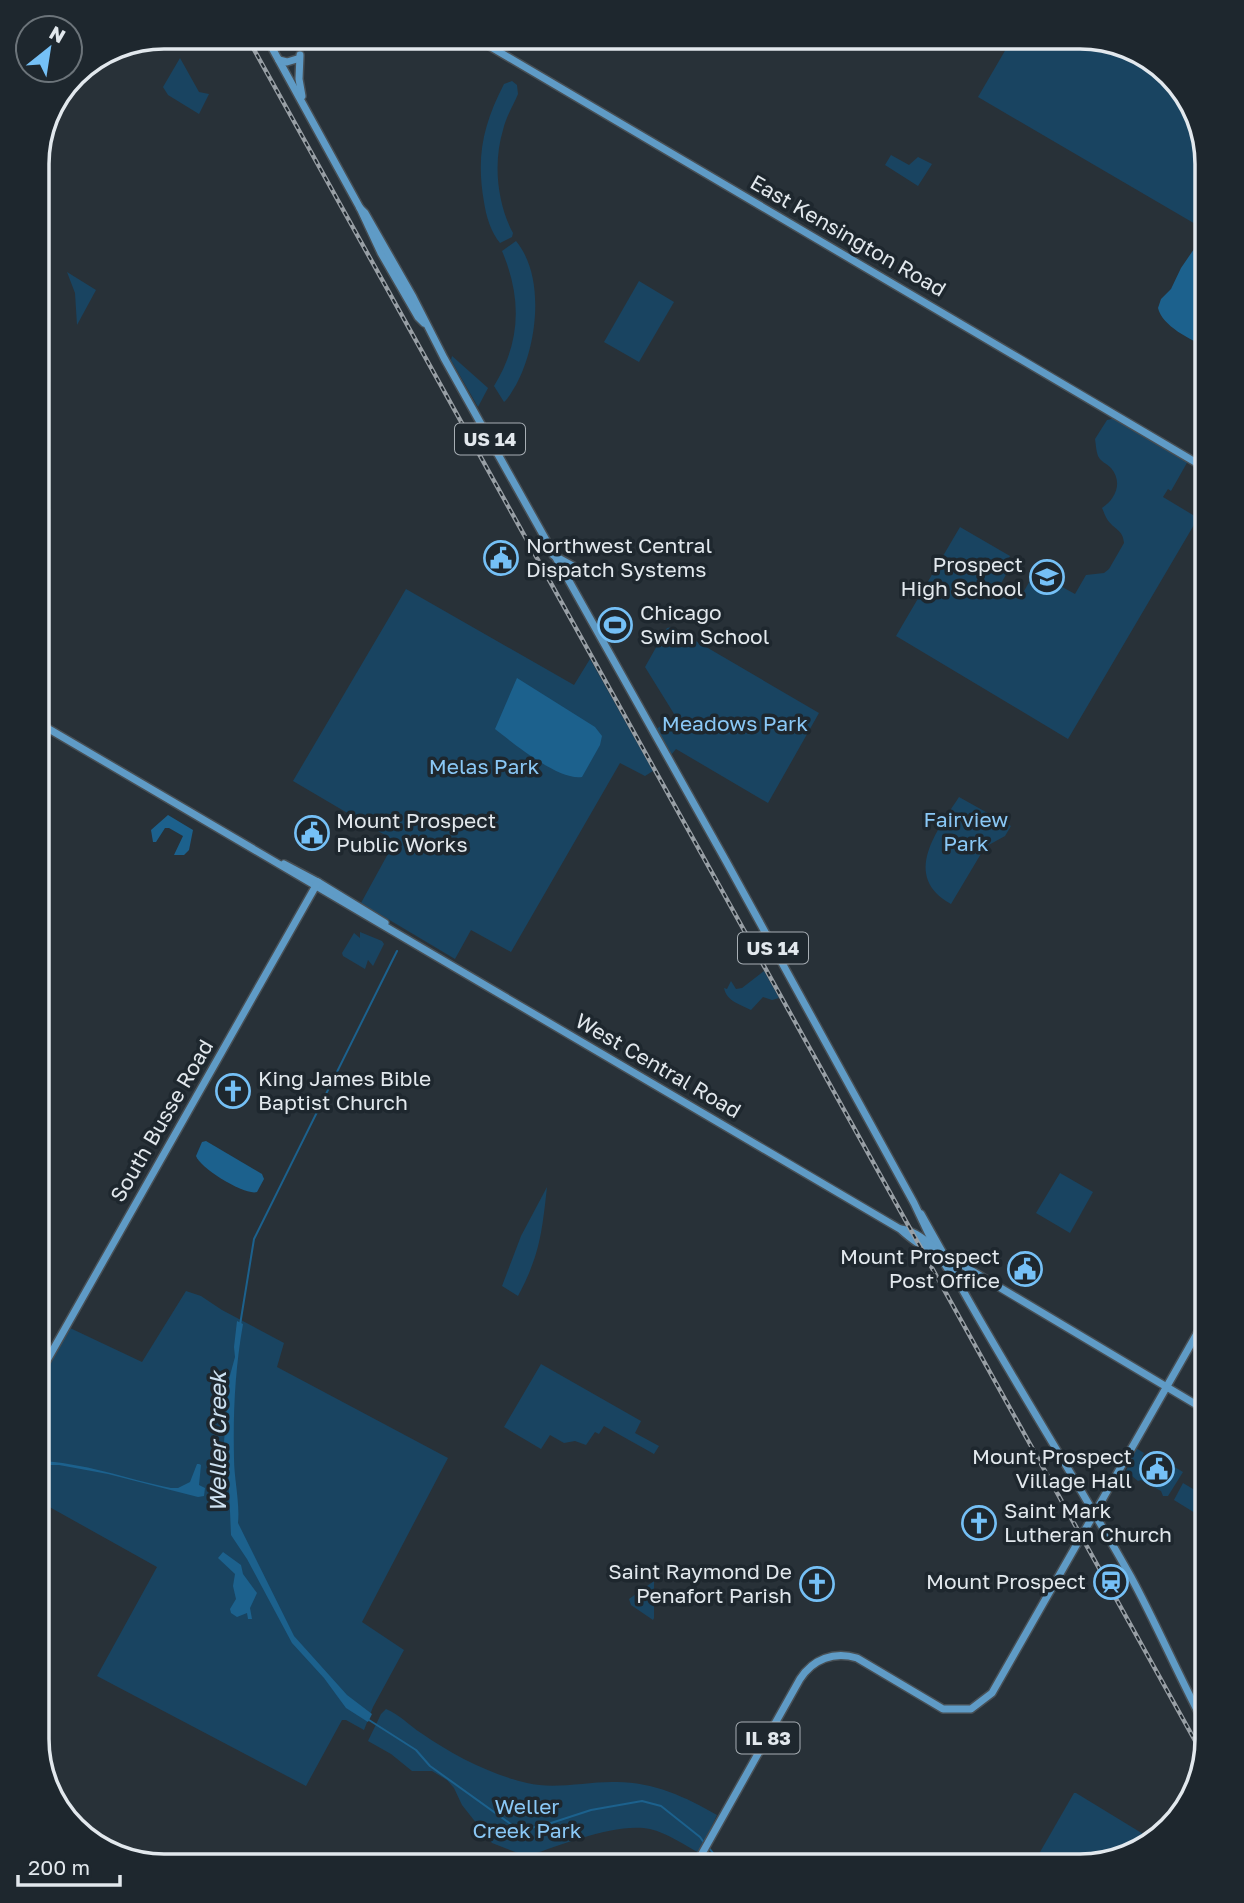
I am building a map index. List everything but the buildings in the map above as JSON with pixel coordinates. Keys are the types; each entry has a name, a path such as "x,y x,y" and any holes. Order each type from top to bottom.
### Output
{"main road":[{"name":"US 14","path":"273,49 360,208 381,253 418,317 427,326 1024,1399 1055,1445 1095,1514 1159,1629 1195,1704"},
{"name":"East Kensington Road","path":"494,49 1195,461"},
{"path":"279,60 287,62 299,57 303,104"},
{"path":"553,555 573,566 566,578"},
{"name":"West Central Road","path":"49,729 276,862 288,865 317,885 393,928 398,934 900,1229 922,1238 930,1249 937,1250 1195,1402"},
{"name":"South Busse Road","path":"49,1357 317,885"},
{"name":"US 14","path":"916,1208 922,1238 937,1250 961,1287"},
{"path":"914,1250 912,1247 922,1238"},
{"name":"IL 83","path":"702,1854 803,1674 810,1666 829,1656 845,1655 857,1658 943,1709 971,1709 992,1693 1195,1338"}],"green space":[{"path":"1006,49 1088,49 1110,53 1138,64 1171,94 1180,106 1191,134 1195,164 1195,224 978,97"},
{"path":"180,58 199,92 209,94 199,114 168,95 163,87"},
{"path":"512,81 517,85 518,94 504,125 498,156 498,183 503,209 513,233 512,237 500,243 485,207 481,155 491,113 504,84"},
{"path":"891,155 909,165 918,157 932,164 918,186 885,165"},
{"path":"516,241 532,273 535,312 529,352 516,385 504,402 494,386 509,353 516,320 513,286 502,251"},
{"path":"67,272 96,290 77,325 75,293"},
{"path":"639,281 674,302 639,362 604,342"},
{"path":"452,356 488,388 478,407 451,360"},
{"name":"Prospect High School","path":"1116,418 1188,461 1171,491 1168,489 1163,497 1195,516 1195,523 1068,739 896,636 960,527 1010,556 1004,568 1008,571 999,587 1020,598 1035,572 1075,594 1086,575 1104,573 1109,569 1124,543 1122,535 1107,519 1102,508 1111,500 1117,484 1115,473 1098,456 1095,439 1107,420"},
{"name":"Melas Park","path":"406,589 574,685 590,659 653,771 645,776 620,763 511,952 471,930 455,959 361,903 395,841 293,781"},
{"name":"Meadows Park","path":"672,627 819,713 768,803 676,749 671,755 656,729 676,717 645,667 667,628"},
{"name":"Fairview Park","path":"959,797 1011,826 1005,836 985,847 951,904 936,893 928,880 926,867 934,838"},
{"path":"360,932 384,944 373,966 368,960 365,969 342,953 354,933 360,938"},
{"path":"764,971 779,998 772,1000 763,997 751,1010 734,1002 726,993 724,988 727,989 731,981 736,989 742,988"},
{"path":"1060,1173 1093,1192 1070,1233 1036,1213"},
{"path":"547,1187 539,1243 518,1296 502,1286 521,1236"},
{"path":"186,1291 201,1296 284,1343 277,1367 448,1458 362,1622 404,1650 373,1707 364,1730 342,1720 306,1786 97,1676 157,1567 49,1507 49,1360 70,1328 142,1362"},
{"path":"541,1364 641,1421 635,1433 659,1446 654,1454 604,1426 599,1434 595,1432 586,1445 575,1441 564,1443 550,1435 541,1449 504,1427"},
{"path":"1136,1448 1144,1453 1141,1460 1153,1467 1146,1479 1154,1484 1162,1472 1173,1466 1183,1472 1168,1496 1163,1496 1161,1491 1141,1480 1138,1481 1126,1471"},
{"path":"1183,1483 1195,1490 1195,1513 1174,1500"},
{"path":"654,1581 653,1620 631,1605 629,1599"},
{"name":"Weller Creek Park","path":"386,1709 459,1756 513,1779 549,1786 606,1782 643,1785 681,1797 717,1815 699,1853 663,1833 637,1828 606,1832 533,1854 520,1854 492,1843 462,1805 447,1780 432,1771 412,1771 391,1754 368,1741"},
{"path":"1074,1793 1144,1835 1124,1845 1095,1853 1039,1854"}],"shaded area":[{"path":"1195,244 1195,341 1165,321 1158,308 1161,299 1171,289"},
{"path":"517,678 595,727 602,736 600,745 582,777 572,777 549,767 495,729"},
{"path":"168,815 193,830 189,850 184,855 174,855 183,836 169,828 165,828 156,842 153,842 151,830"},
{"path":"206,1141 262,1174 264,1179 257,1192 233,1186 199,1161 196,1156 202,1142"},
{"path":"237,1321 243,1324 236,1374 234,1424 238,1523 294,1636 347,1695 372,1714 368,1722 346,1708 324,1678 292,1643 247,1559 231,1535 228,1465 224,1442"},
{"path":"49,1462 178,1488 190,1482 199,1464 199,1485 205,1488 204,1496 198,1497 108,1474 49,1465"},
{"path":"223,1552 241,1565 243,1574 257,1593 250,1608 252,1619 248,1619 247,1613 237,1617 231,1613 230,1609 236,1599 233,1586 235,1574 218,1558"}],"waterway":[{"name":"Weller Creek","path":"240,1325 254,1239 397,951"},
{"name":"Weller Creek","path":"369,1720 416,1750 430,1766 512,1825 530,1828 591,1810 642,1801 661,1806 705,1844"},
{"name":"Weller Creek","path":"709,1848 713,1854"}],"railway":[{"path":"254,49 1195,1740"}],"place":[{"name":"Northwest Central Dispatch Systems","path":"501,558"},
{"name":"Prospect High School","path":"1047,577"},
{"name":"Chicago Swim School","path":"615,625"},
{"name":"Mount Prospect Public Works","path":"312,833"},
{"name":"King James Bible Baptist Church","path":"233,1091"},
{"name":"Mount Prospect Post Office","path":"1025,1269"},
{"name":"Mount Prospect Village Hall","path":"1157,1469"},
{"name":"Saint Mark Lutheran Church","path":"979,1523"},
{"name":"Mount Prospect","path":"1111,1582"},
{"name":"Saint Raymond De Penafort Parish","path":"817,1584"}]}
